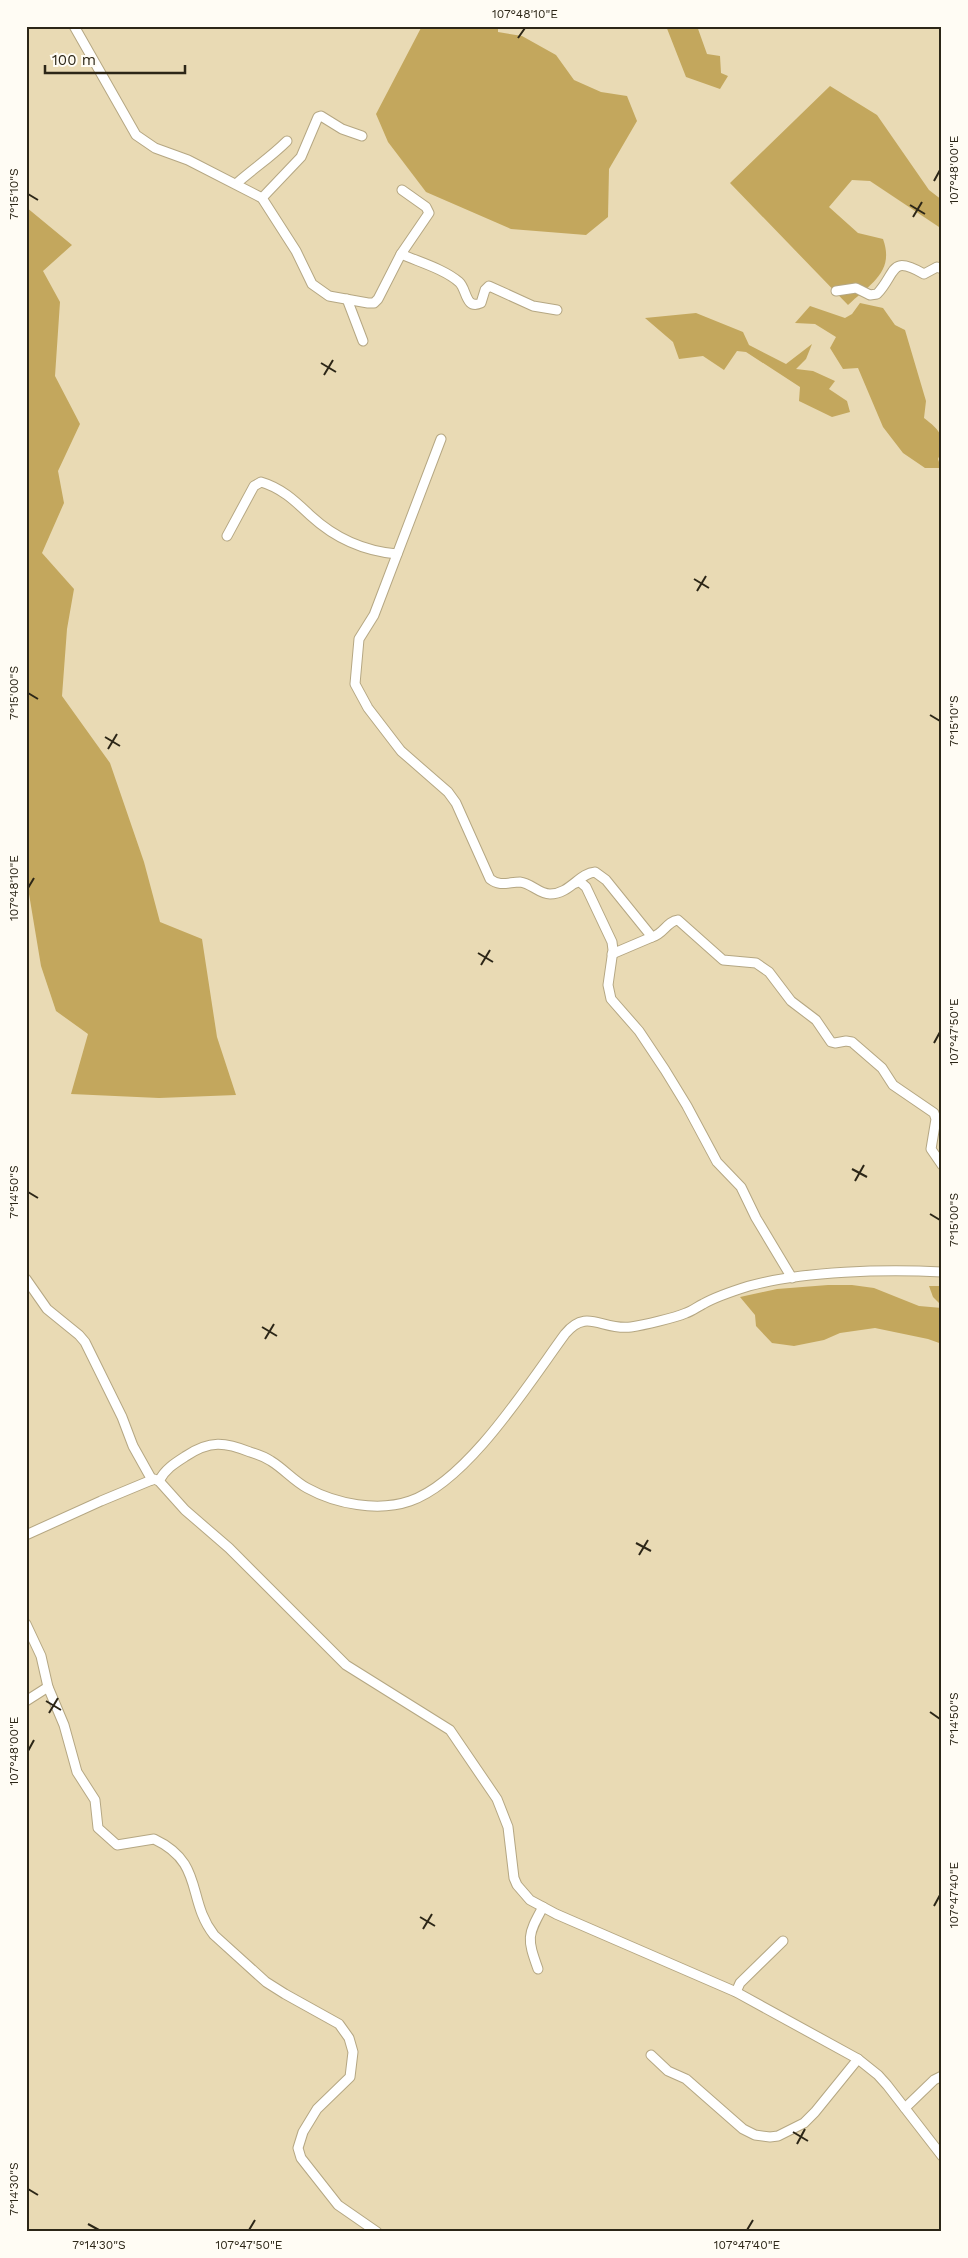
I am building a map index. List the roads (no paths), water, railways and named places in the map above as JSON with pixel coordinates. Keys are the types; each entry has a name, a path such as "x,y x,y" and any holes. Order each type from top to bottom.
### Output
{"street":[{"path":"74,26 136,135 155,148 237,184 262,198 296,251 312,284 329,296 374,303 378,299 401,254 429,214 426,207 402,190"},
{"path":"262,198 300,157 318,116 362,136"},
{"path":"237,184 249,172 271,158 287,140"},
{"path":"401,254 452,277 464,287 466,299 470,302 481,303 485,290 489,286 533,306 557,310"},
{"path":"836,291 856,288 870,295 876,294 899,265 904,264 924,274 937,267 942,269"},
{"path":"347,299 363,341"},
{"path":"440,438 370,622 359,639 355,684 368,708 401,751 448,792 456,803 490,879 500,884 524,883 549,894 567,890 579,881 584,884 612,942 608,985 612,999 639,1031 665,1070 718,1164 741,1187 756,1218 792,1278"},
{"path":"227,536 254,486 261,482 297,501 318,522 352,544 364,549 397,554"},
{"path":"567,890 590,872 599,874 652,937"},
{"path":"612,954 656,937 672,922 678,920 723,960 756,963 777,979 788,998 816,1020 831,1042 835,1044 846,1041 852,1042 882,1068 893,1085 934,1113 936,1119 930,1150 942,1165"},
{"path":"27,1534 101,1500 156,1480 168,1468 194,1451 207,1445 222,1443 270,1460 308,1489 327,1496 364,1506 387,1508 412,1501 436,1487 465,1464 488,1438 565,1334 578,1321 586,1320 605,1326 631,1327 686,1313 727,1293 792,1278 872,1272 942,1272"},
{"path":"26,1279 46,1309 85,1342 122,1417 133,1446 156,1480 185,1510 229,1548 346,1665 450,1730 497,1800 508,1827 514,1878 517,1885 530,1900 736,1992 858,2059 878,2075 942,2156"},
{"path":"26,1624 41,1656 48,1687 64,1725 78,1775 93,1795 96,1823 100,1832 117,1844 154,1839 178,1855 187,1866 206,1926 214,1935 266,1982 339,2024 349,2038 353,2052 350,2076 317,2109 303,2132 298,2148 301,2158 338,2205 377,2232"},
{"path":"26,1701 48,1687"},
{"path":"538,1969 530,1945 530,1935 543,1907"},
{"path":"736,1992 740,1983 783,1941"},
{"path":"651,2055 668,2071 686,2080 744,2129 755,2135 770,2137 778,2136 804,2123 858,2059"},
{"path":"905,2108 934,2080 942,2076"}]}
